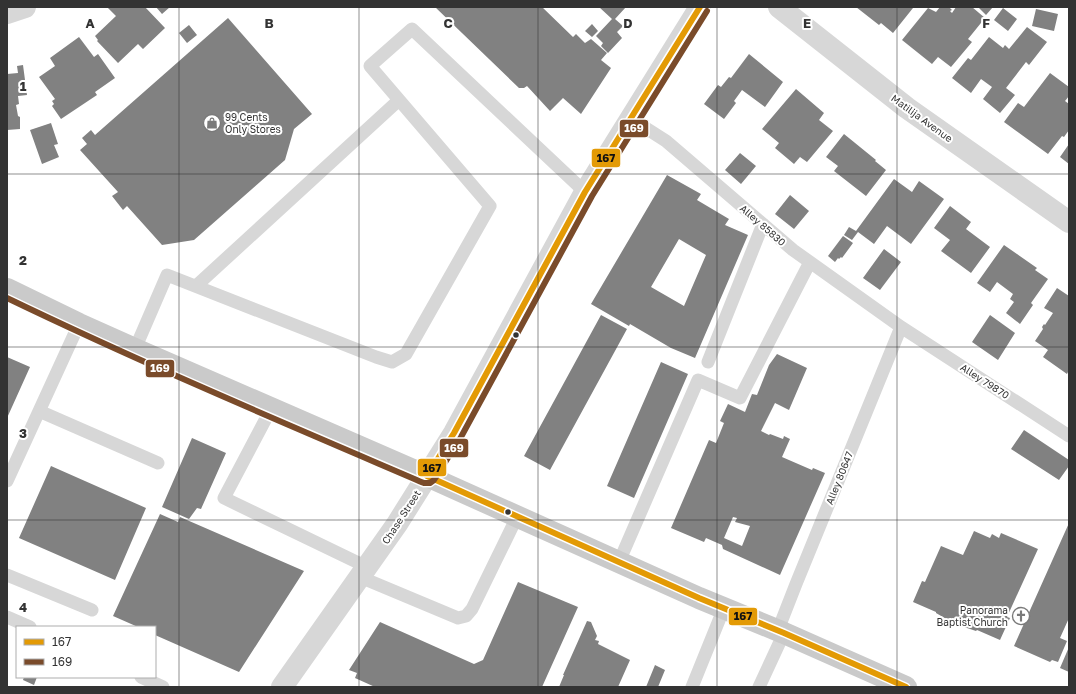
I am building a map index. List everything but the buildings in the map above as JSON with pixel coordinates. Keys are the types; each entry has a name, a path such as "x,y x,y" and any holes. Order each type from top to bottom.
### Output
{"main road":[{"path":"7,289 135,349 427,476 699,598 906,687"}],"street":[{"path":"7,13 25,7"},
{"name":"Chase Street","path":"282,687 397,524 458,426 585,192 700,7"},
{"name":"Matilija Avenue","path":"779,7 907,108 1069,222"}],"lane":[{"path":"135,349 166,275 392,362 406,354 490,206 370,66 412,29 585,192"},
{"path":"196,286 399,100"},
{"name":"Alley 85830","path":"630,118 666,141 793,250 901,327"},
{"path":"708,362 763,224"},
{"path":"619,562 698,380 740,398 810,262"},
{"path":"7,481 79,324"},
{"name":"Alley 79870","path":"901,327 1069,436"},
{"name":"Alley 80647","path":"759,687 781,632 796,584 901,327"},
{"path":"271,409 224,498 363,572 458,618 466,616 472,609 517,517"},
{"path":"39,411 158,463"},
{"path":"7,575 92,610"},
{"path":"692,687 724,608"},
{"path":"7,617 28,626"},
{"path":"143,678 164,687"}],"transit line":[{"name":"167","path":"700,7 585,192 454,433 427,476 699,598 784,633 906,687"},
{"name":"169","path":"7,298 214,393 424,483 430,483 434,480 461,437 592,196 707,11"}],"place":[{"name":"99 Cents Only Stores","path":"212,123"},
{"name":"Panorama Baptist Church","path":"1021,616"}]}
